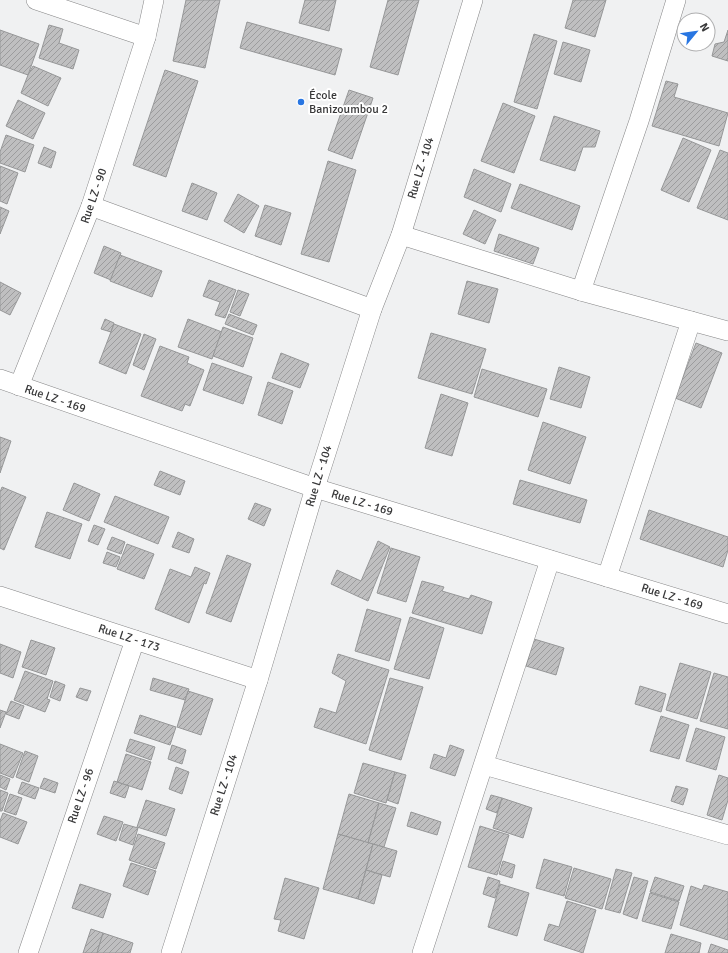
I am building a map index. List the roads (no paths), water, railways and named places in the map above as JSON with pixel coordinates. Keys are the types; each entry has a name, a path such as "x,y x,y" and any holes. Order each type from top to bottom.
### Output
{"street":[{"path":"36,0 146,37"},
{"name":"Rue LZ - 90","path":"19,386 91,206 146,37 154,0"},
{"name":"Rue LZ - 104","path":"171,953 258,680 315,488 372,309 401,235 474,0"},
{"path":"581,292 639,121 676,0"},
{"path":"91,206 372,309"},
{"path":"401,235 581,292 728,331"},
{"path":"607,577 691,321"},
{"name":"Rue LZ - 169","path":"0,379 315,488 728,614"},
{"path":"422,953 550,560"},
{"name":"Rue LZ - 173","path":"0,596 258,680"},
{"name":"Rue LZ - 96","path":"28,953 135,640"},
{"path":"484,765 728,835"}],"place":[{"name":"École Banizoumbou 2","path":"301,102"}]}
